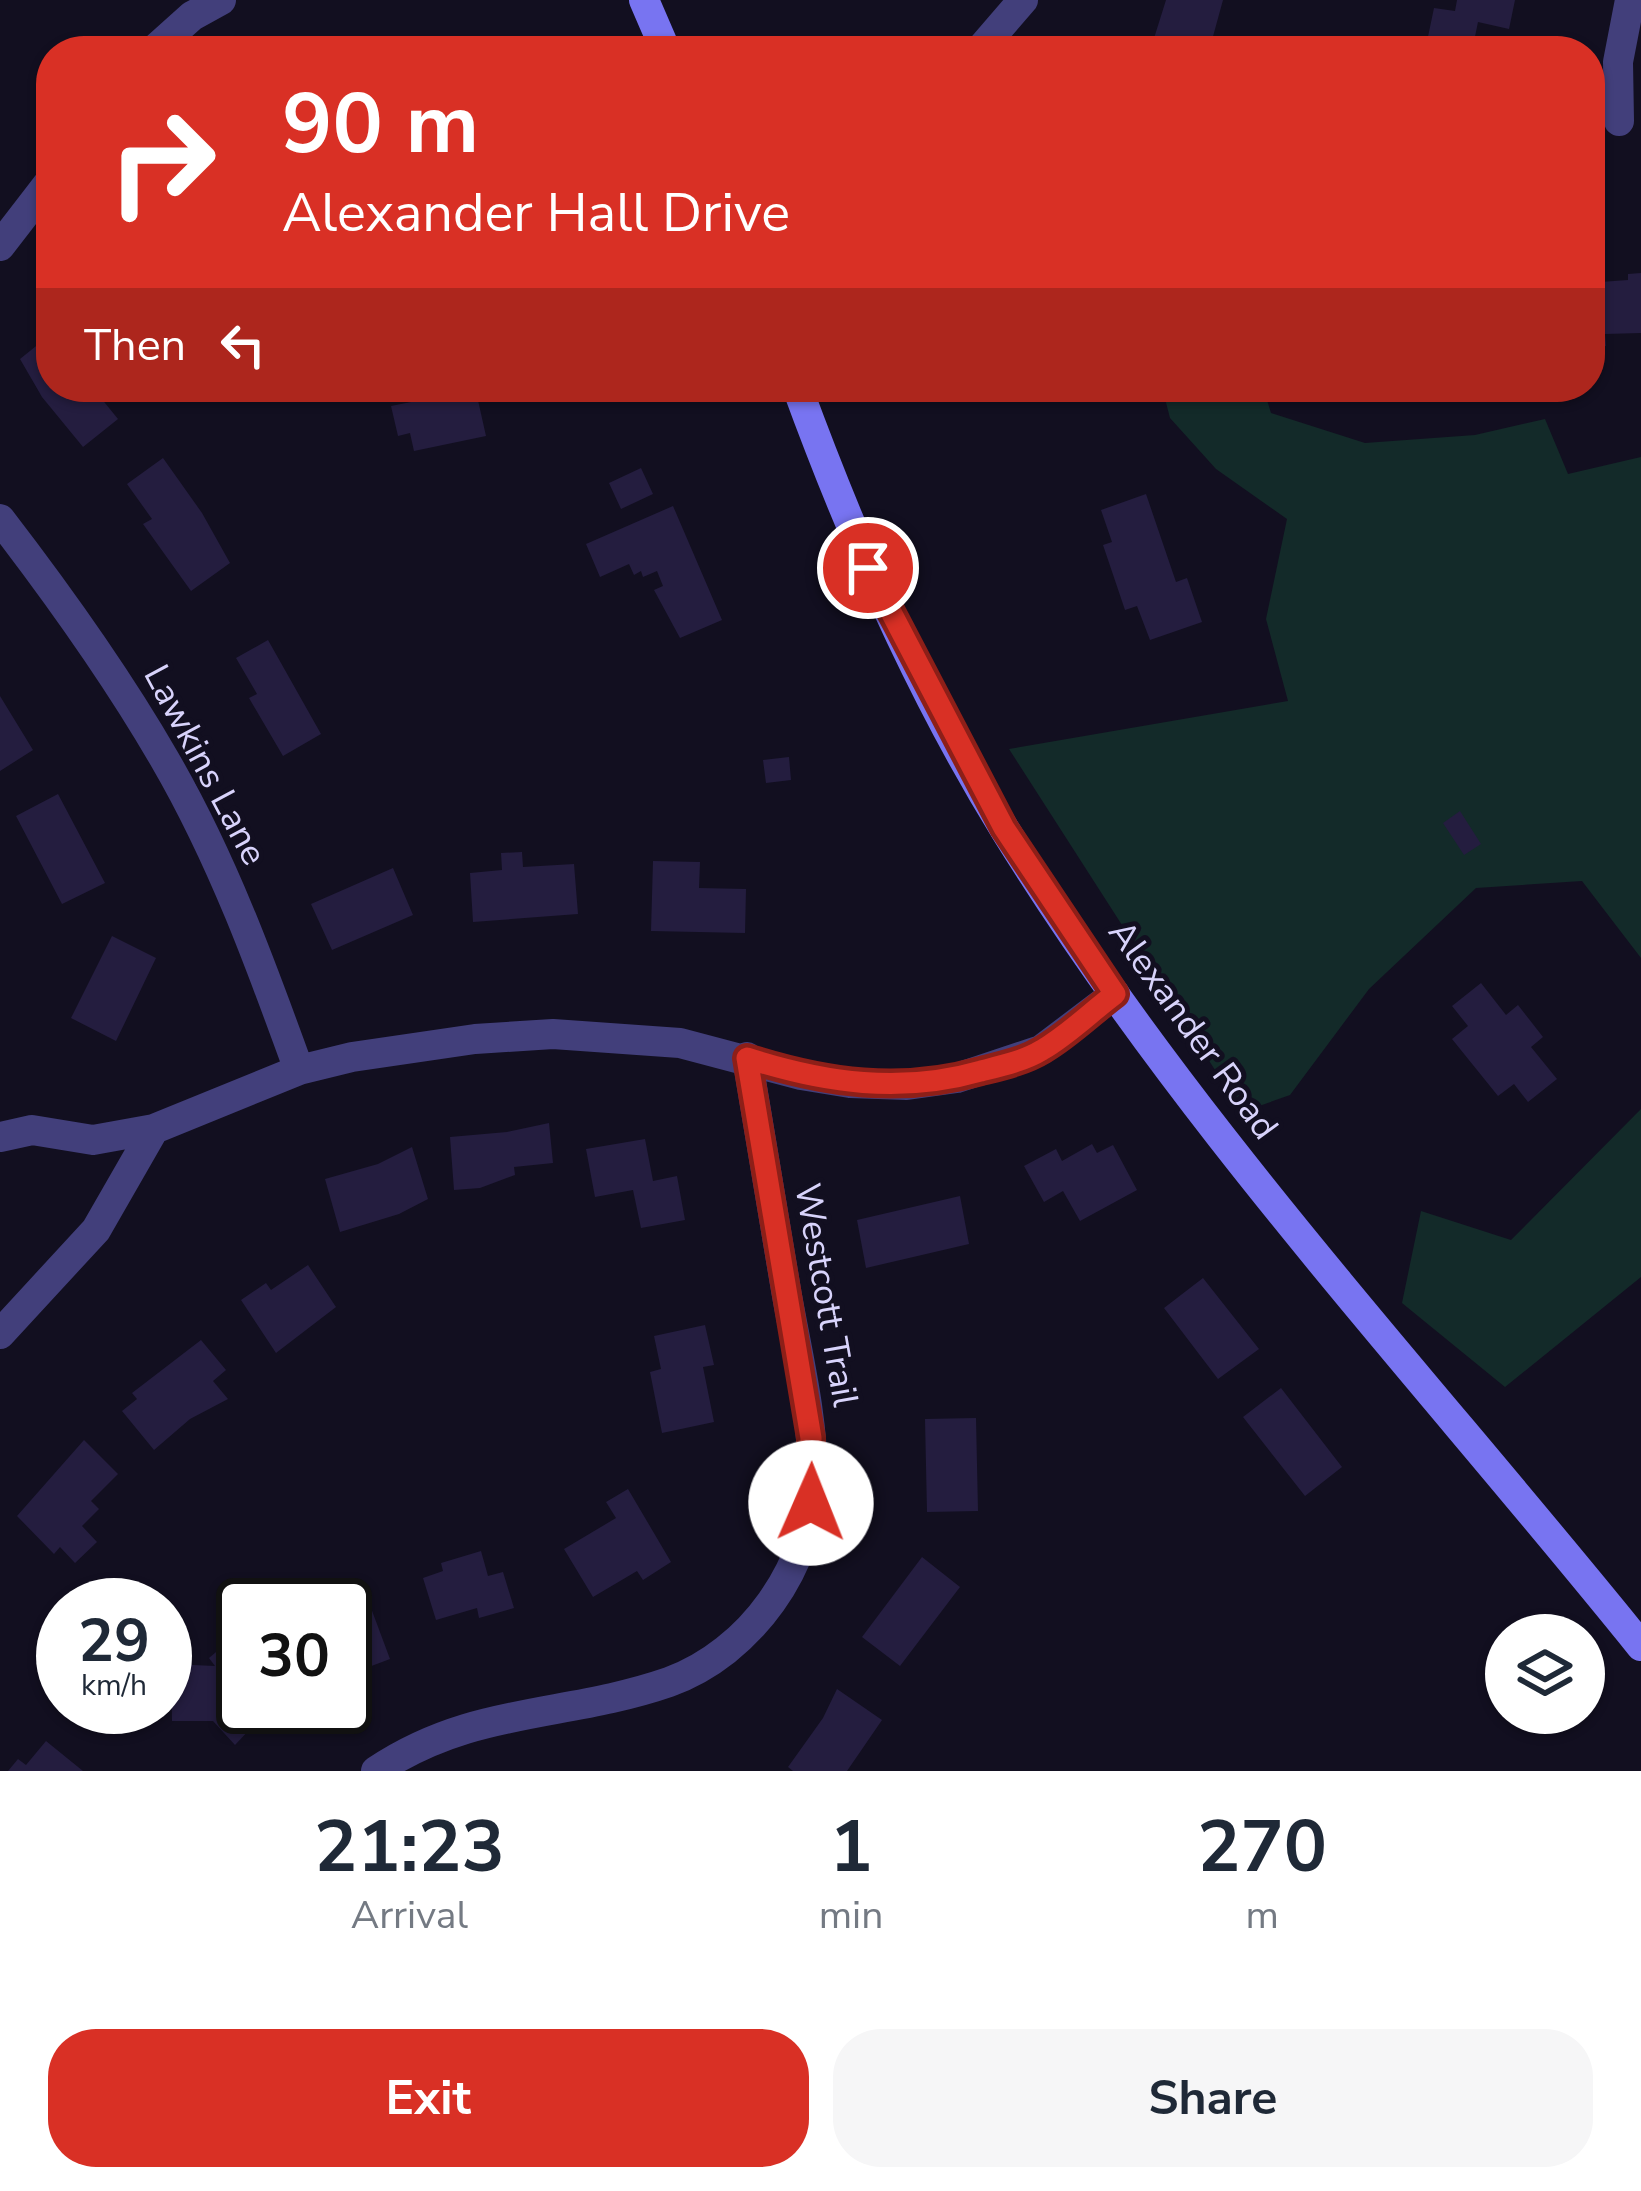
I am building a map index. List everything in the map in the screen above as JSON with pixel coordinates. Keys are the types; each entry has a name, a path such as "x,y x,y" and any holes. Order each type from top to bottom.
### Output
{"street":[{"path":"170,36 221,0"},
{"path":"644,0 660,36"},
{"path":"992,36 1023,0"},
{"path":"1619,121 1618,62 1630,0"},
{"path":"0,247 36,200"},
{"name":"Alexander Road","path":"803,402 868,568 948,728 1004,828 1115,994 1273,1203 1641,1646"},
{"name":"Lawkins Lane","path":"0,519 77,620 167,762 212,850 299,1070"},
{"path":"0,1137 32,1130 93,1140 154,1130 299,1070 352,1057 554,1034 659,1040 747,1058 800,1075 907,1085 957,1078 1042,1050 1115,994"},
{"name":"Westcott Trail","path":"376,1771 426,1741 474,1724 629,1693 690,1673 727,1650 758,1620 782,1587 800,1548 811,1503 811,1438 747,1058"},
{"path":"0,1334 96,1230 154,1130"}],"green space":[{"path":"1166,402 1268,402 1271,413 1365,443 1475,435 1545,419 1568,474 1641,457 1641,958 1582,881 1476,888 1369,989 1290,1095 1242,1112 1009,749 1288,701 1266,619 1287,519 1216,469 1170,418"},
{"path":"1641,1109 1641,1277 1505,1387 1402,1303 1421,1211 1511,1240"}],"building":[{"path":"1166,0 1223,0 1213,36 1155,36"},
{"path":"1457,0 1515,0 1509,29 1478,22 1475,36 1428,36 1434,8 1455,11"},
{"path":"1641,273 1641,333 1605,334 1605,282 1628,280 1628,274"},
{"path":"36,346 36,387 20,359"},
{"path":"46,402 104,402 118,419 83,447"},
{"path":"478,402 486,436 414,451 410,433 398,436 391,406"},
{"path":"163,458 230,563 191,591 143,524 152,519 127,484"},
{"path":"641,468 653,494 621,509 609,483"},
{"path":"1146,494 1176,582 1187,578 1202,622 1150,640 1137,606 1125,610 1103,545 1112,542 1101,510"},
{"path":"673,506 722,620 680,638 654,590 663,586 657,571 634,575 629,564 600,577 586,544"},
{"path":"268,640 321,734 283,756 249,698 257,694 236,658"},
{"path":"0,696 33,750 0,771"},
{"path":"789,757 791,780 766,783 763,760"},
{"path":"58,794 105,883 62,904 16,816"},
{"path":"1460,811 1481,844 1464,855 1443,823"},
{"path":"522,852 523,867 574,864 578,914 473,922 470,873 502,870 501,853"},
{"path":"653,861 700,862 699,888 746,889 745,933 651,931"},
{"path":"393,868 413,915 332,950 311,904"},
{"path":"112,936 156,958 116,1041 71,1018"},
{"path":"1481,983 1506,1015 1518,1005 1543,1037 1531,1047 1557,1079 1528,1102 1514,1084 1498,1096 1452,1039 1468,1026 1452,1006"},
{"path":"549,1123 553,1163 514,1167 515,1175 480,1188 454,1190 450,1137"},
{"path":"645,1139 653,1181 677,1176 685,1220 641,1228 633,1190 595,1197 586,1149"},
{"path":"1092,1144 1097,1153 1113,1145 1137,1190 1080,1221 1063,1191 1044,1202 1024,1166 1056,1149 1062,1161"},
{"path":"412,1147 428,1199 399,1214 340,1232 325,1179 378,1164"},
{"path":"960,1196 969,1244 866,1268 857,1220"},
{"path":"308,1265 336,1307 276,1353 241,1300 266,1283 271,1290"},
{"path":"1203,1278 1259,1349 1218,1379 1164,1308"},
{"path":"705,1325 714,1365 703,1367 714,1422 662,1433 650,1372 661,1369 654,1336"},
{"path":"201,1340 226,1370 213,1381 228,1399 190,1419 154,1450 122,1411 137,1399 132,1393"},
{"path":"1281,1388 1342,1467 1305,1496 1243,1417"},
{"path":"976,1418 978,1511 927,1512 925,1419"},
{"path":"84,1440 118,1474 91,1501 99,1509 82,1526 97,1542 75,1563 60,1547 54,1554 17,1516"},
{"path":"628,1489 671,1562 643,1580 637,1571 593,1597 564,1549 616,1518 606,1502"},
{"path":"481,1551 488,1576 503,1572 514,1608 479,1618 477,1608 436,1620 423,1578 443,1571 441,1563"},
{"path":"922,1557 960,1587 900,1666 862,1637"},
{"path":"372,1611 390,1659 372,1666"},
{"path":"216,1652 216,1724 192,1721 192,1665 215,1666 209,1658"},
{"path":"837,1689 882,1720 847,1771 793,1771 788,1767"},
{"path":"225,1734 245,1734 235,1745"},
{"path":"46,1741 83,1771 8,1771 18,1759 26,1765"}],"route":[{"path":"811,1503 811,1438 747,1058 800,1075 850,1083 907,1085 957,1078 1042,1050 1115,994 1004,828 868,568"}]}
